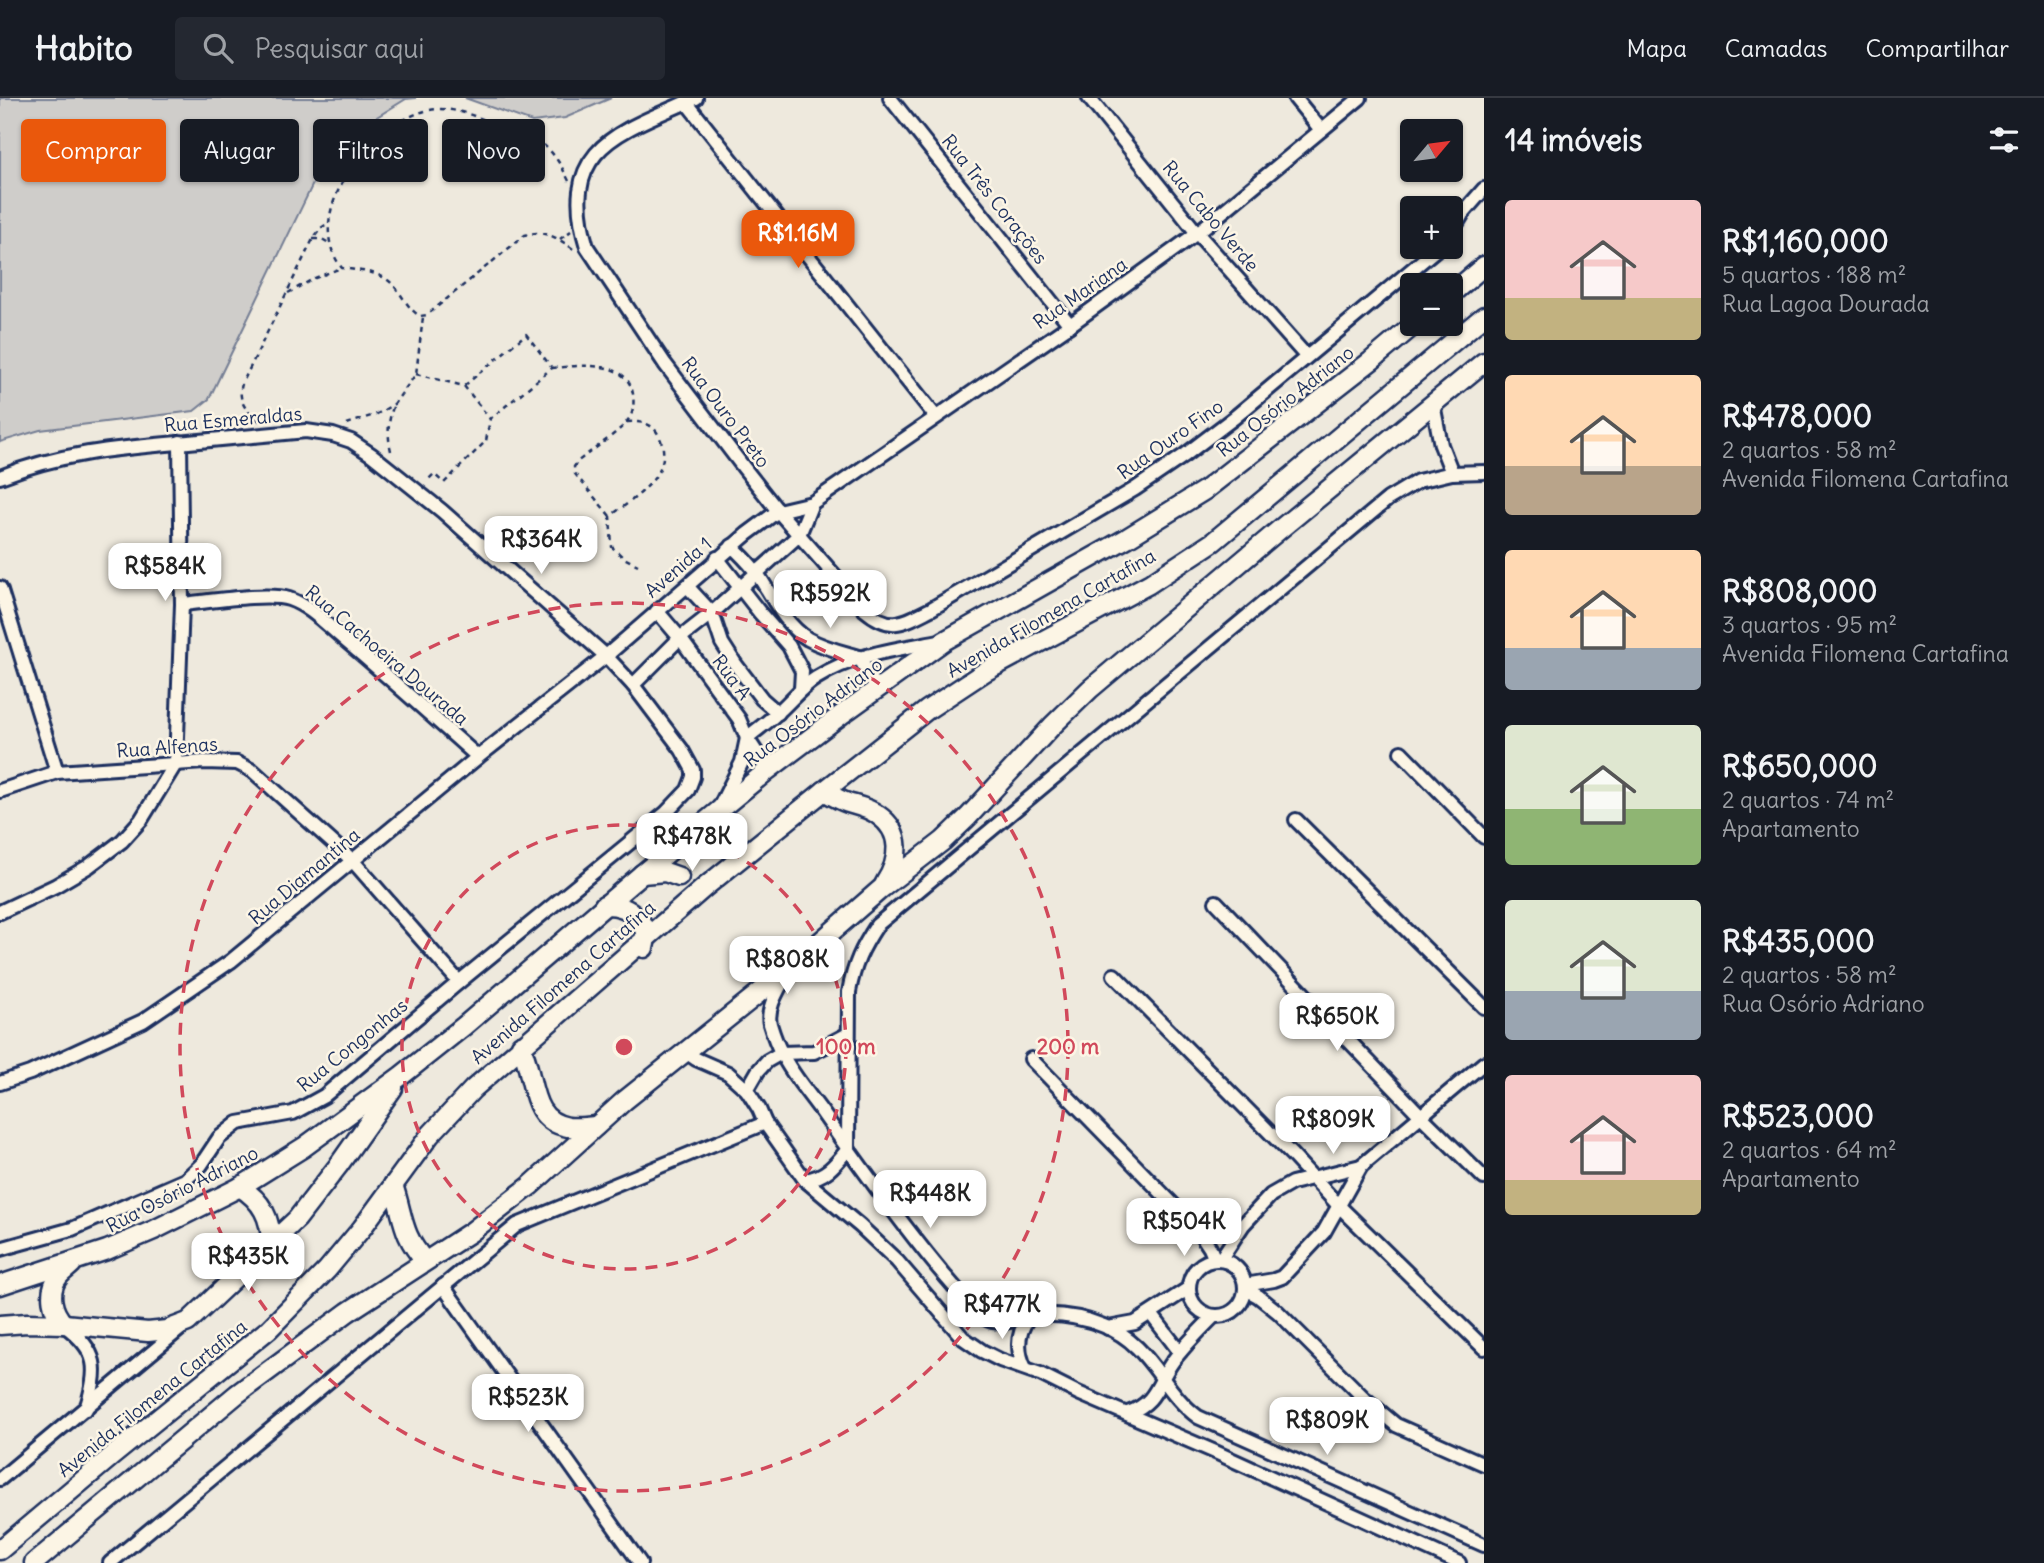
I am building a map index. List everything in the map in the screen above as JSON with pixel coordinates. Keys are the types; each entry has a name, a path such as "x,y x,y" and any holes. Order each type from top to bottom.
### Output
{"main road":[{"path":"1463,284 1484,266"},
{"name":"Avenida Filomena Cartafina","path":"0,1550 269,1329 327,1270 438,1126 472,1088 705,887 927,710 986,671 1149,584 1213,542 1484,316"},
{"name":"Rua Osório Adriano","path":"0,1285 74,1262 154,1230 240,1187 304,1147 464,1026 768,769 944,640 1127,538 1205,490 1400,336"},
{"path":"34,1563 237,1394 321,1331 471,1232 530,1185 624,1101 789,969 881,888 943,841 1090,689 1484,362"},
{"path":"824,790 845,802 879,815 891,829 896,842 896,862 881,888"},
{"path":"679,877 676,859 682,842"},
{"path":"633,949 645,948 642,926 634,912 632,891 642,874 665,872 679,877 692,890 702,894 705,887"},
{"path":"604,905 615,905 634,912"},
{"path":"522,1045 533,1094 545,1115 552,1121 572,1128 596,1126"},
{"name":"Rua Osório Adriano","path":"0,1325 64,1324 148,1332 167,1330 188,1322 271,1244 317,1195 401,1076"},
{"path":"393,1185 408,1238 425,1261"},
{"path":"240,1187 252,1195 265,1211 271,1230 271,1244"},
{"path":"64,1324 57,1318 52,1305 53,1292 57,1278 74,1262"}],"street":[{"name":"Rua Três Corações","path":"890,98 1070,325"},
{"name":"Rua Cabo Verde","path":"1089,98 1197,233 1306,356"},
{"path":"1295,98 1321,130"},
{"name":"Rua Mariana","path":"778,511 812,503 1070,325 1197,233 1360,98"},
{"path":"691,100 936,417"},
{"name":"Rua Ouro Preto","path":"691,100 618,134 590,160 579,185 581,225 587,247 665,364 778,511 865,610 877,620 898,624"},
{"path":"1463,213 1484,190"},
{"name":"Rua Ouro Fino","path":"898,624 930,609 1145,482 1235,418 1423,259"},
{"path":"1433,404 1441,445 1452,473"},
{"name":"Rua Esmeraldas","path":"0,477 79,453 180,442 306,431 351,441 442,511 606,656 633,685 689,759 693,777 688,790"},
{"path":"0,912 55,886 89,866 122,841 141,820 176,764 182,604 180,442"},
{"path":"805,1180 824,1175 848,1149 849,992 853,969 877,925 1388,499 1418,481 1452,473 1484,472"},
{"path":"633,685 680,638 799,535 812,503"},
{"name":"Avenida 1","path":"606,656 717,558 778,511"},
{"path":"732,546 757,573 790,623 807,638 859,657 877,689"},
{"path":"717,558 789,646 802,671 801,689"},
{"path":"687,586 712,613"},
{"path":"0,588 57,772"},
{"name":"Rua Cachoeira Dourada","path":"182,604 250,598 288,598 306,608 383,672 478,757"},
{"name":"Rua A","path":"657,611 739,719 747,738 768,769"},
{"name":"Rua A","path":"712,613 722,643 736,665 762,699 778,713"},
{"path":"715,815 742,762 747,738 778,713 801,689 845,662 859,657 944,640"},
{"name":"Rua Diamantina","path":"0,1083 30,1073 143,1021 231,961 478,757 606,656"},
{"path":"1401,752 1484,837"},
{"name":"Rua Alfenas","path":"0,791 57,772 237,763 253,771 352,860 459,982"},
{"name":"Rua Congonhas","path":"0,1249 72,1230 185,1180 201,1165 219,1138 238,1123 293,1113 324,1096 666,813 688,790"},
{"path":"1296,820 1484,1007"},
{"path":"1216,902 1484,1178"},
{"path":"789,969 771,1008 769,1021 781,1054 848,1149 930,1257 959,1292 985,1317 1004,1322 1040,1315 1070,1316 1108,1328 1131,1341 1145,1354 1171,1392 1183,1406 1198,1417 1484,1545"},
{"path":"1114,975 1339,1206 1484,1348"},
{"path":"747,1090 758,1071 781,1054 814,1052 848,1034"},
{"path":"686,1052 695,1059 728,1073 747,1090 765,1123 805,1180 897,1261 963,1338 991,1356 1128,1413 1459,1563"},
{"path":"1031,1059 1198,1230 1217,1260"},
{"path":"1245,1287 1282,1277 1324,1232 1361,1166 1484,1063"},
{"path":"110,1563 517,1225 765,1123"},
{"path":"1217,1260 1243,1224 1271,1195 1292,1183 1361,1166"},
{"path":"1217,1260 1237,1268 1245,1287 1238,1306 1223,1316 1204,1313 1196,1307 1189,1288 1196,1269 1217,1260"},
{"path":"443,1286 640,1563"},
{"path":"1245,1287 1278,1311 1365,1399 1391,1420 1484,1464"},
{"path":"1108,1328 1135,1323 1189,1288"},
{"path":"1151,1314 1180,1352"},
{"path":"1128,1413 1147,1404 1162,1376 1213,1316"},
{"path":"1025,1368 1018,1342 1028,1318"},
{"path":"0,1479 188,1322"},
{"path":"64,1324 88,1346 94,1361 94,1377 86,1409"}],"path":[{"path":"342,268 333,256 327,224 335,197 347,174 382,136 401,122 424,111 456,111 540,141 562,166 579,203"},
{"path":"266,422 257,420 244,407 240,391 242,384 313,239 327,224"},
{"path":"383,446 391,452 388,419 394,404 416,374 423,317 518,239 533,232 559,239 601,269"},
{"path":"313,239 329,243"},
{"path":"288,293 315,278 342,268 373,273 388,279 413,312 423,317"},
{"path":"464,386 526,334 552,368"},
{"path":"418,475 426,483 434,474 444,483 486,441 490,419 552,368 580,366 616,370 632,389 632,412 627,422 574,467 575,474 610,516 612,547 624,558 638,565"},
{"path":"416,374 464,386 490,419"},
{"path":"352,429 343,425 377,414 394,404"},
{"path":"610,516 648,486 662,463 664,451 656,430 648,423 627,422"}],"shaded area":[{"path":"0,98 416,98 406,99 374,119 313,119 314,182 209,399 194,411 40,430 0,442"},
{"path":"465,98 611,98 565,118 524,119"}]}
